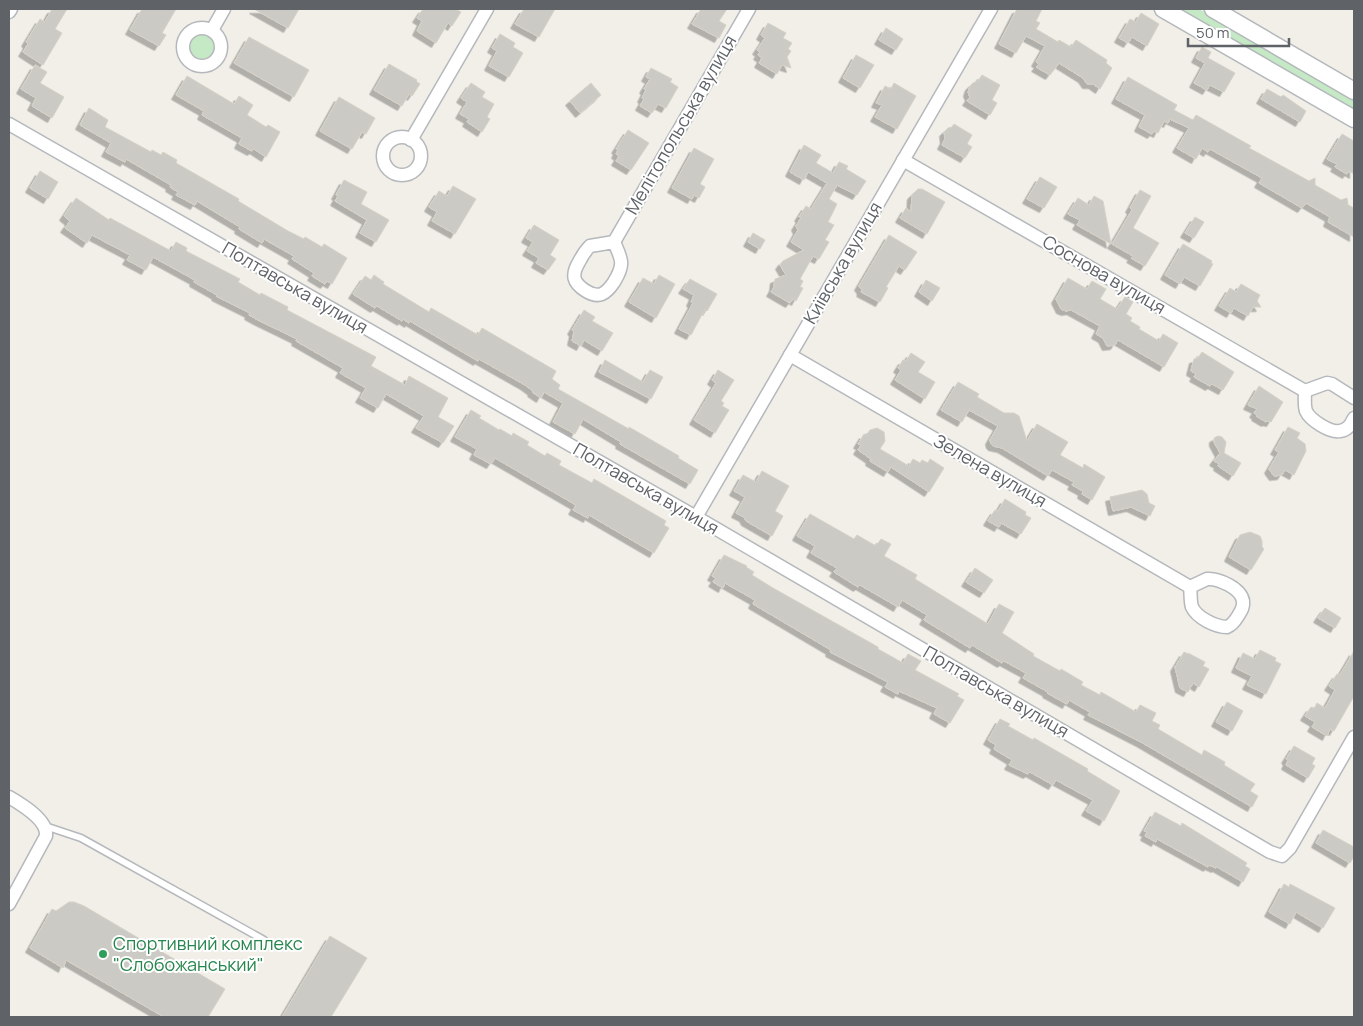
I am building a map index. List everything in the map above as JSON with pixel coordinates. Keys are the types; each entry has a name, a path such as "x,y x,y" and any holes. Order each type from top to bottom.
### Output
{"street":[{"path":"212,30 224,9"},
{"path":"411,140 487,9"},
{"name":"Мелітопольська вулиця","path":"614,242 749,9"},
{"name":"Київська вулиця","path":"696,517 991,9"},
{"path":"1163,9 1354,119"},
{"path":"1213,9 1354,91"},
{"name":"Полтавська вулиця","path":"9,124 696,517 1270,852 1282,856 1290,848 1354,737"},
{"name":"Соснова вулиця","path":"903,160 1305,391"},
{"path":"614,242 622,262 620,272 602,295 590,294 575,283 575,269 590,246 614,242"},
{"name":"Зелена вулиця","path":"790,355 1190,587"},
{"path":"1354,398 1332,384 1327,383 1305,391 1307,412 1314,420 1331,430 1341,432 1346,429 1354,418"},
{"path":"1213,579 1237,591 1244,604 1236,621 1227,627 1221,627 1199,616 1192,608 1190,587 1213,579"},
{"path":"9,797 26,808 45,826 46,836 9,904"}],"lane":[{"path":"45,826 81,838 264,940"}],"green space":[{"path":"1176,9 1199,9 1354,98 1354,112"},
{"path":"202,28 209,29 215,34 220,40 220,54 215,60 209,65 202,66 195,65 189,60 184,54 183,47 184,40 189,34 195,29"}],"building":[{"path":"52,9 67,9 55,29 62,33 43,65 23,52 28,44 26,42 40,19 45,22"},
{"path":"142,9 176,9 162,33 166,35 159,46 130,30"},
{"path":"254,9 299,9 288,28"},
{"path":"423,9 455,9 461,12 452,26 448,23 436,43 417,31 422,21 417,18"},
{"path":"524,9 555,9 539,37 515,24"},
{"path":"701,9 727,9 719,21 726,25 719,38 692,24"},
{"path":"1017,9 1042,9 1036,21 1040,23 1036,29 1071,47 1076,40 1107,60 1106,63 1112,68 1100,89 1093,84 1087,84 1083,78 1059,63 1050,75 1036,67 1039,64 1036,62 1045,46 1026,36 1016,53 999,44"},
{"path":"1141,13 1159,24 1147,46 1132,37 1128,43 1119,38 1130,19 1136,22"},
{"path":"768,23 786,33 783,38 792,43 788,49 791,51 787,57 791,68 782,65 777,74 759,63 762,58 758,55 760,52 757,50 765,38 761,35"},
{"path":"886,28 903,39 896,50 879,40"},
{"path":"500,34 515,43 513,47 523,53 509,77 489,66 497,51 492,48"},
{"path":"249,37 309,70 294,97 234,63"},
{"path":"1202,47 1211,52 1208,58 1235,73 1224,92 1210,85 1207,90 1194,83 1205,63 1196,58"},
{"path":"856,55 874,65 860,88 843,78"},
{"path":"389,64 417,80 420,84 412,96 409,94 402,106 374,90"},
{"path":"35,65 47,72 40,83 64,97 52,118 32,106 36,98 21,89"},
{"path":"651,68 672,79 670,82 678,87 666,108 658,104 652,113 640,106 644,99 642,98 646,90 644,89 650,79 646,77"},
{"path":"982,75 1000,85 992,100 997,103 990,115 967,101 970,97 968,92 970,86 978,81"},
{"path":"187,76 234,104 239,96 253,105 247,115 266,127 268,125 280,132 266,157 254,149 252,151 239,144 242,138 202,115 204,111 176,95"},
{"path":"1128,77 1177,105 1174,110 1193,120 1196,115 1251,146 1249,148 1309,181 1315,178 1315,185 1341,200 1347,198 1348,205 1354,208 1354,237 1328,222 1330,217 1306,203 1302,208 1259,183 1262,178 1210,149 1208,152 1202,148 1196,159 1177,148 1189,128 1170,119 1168,123 1164,121 1158,133 1154,131 1152,134 1139,127 1145,115 1116,99"},
{"path":"471,83 485,92 482,97 494,104 487,117 490,119 482,132 467,122 469,119 460,114 467,102 461,98"},
{"path":"591,83 601,95 580,113 570,101"},
{"path":"894,83 916,96 897,129 875,117 882,105 876,103 885,86 891,89"},
{"path":"1267,89 1281,97 1283,95 1306,111 1300,122 1261,99"},
{"path":"339,97 375,118 366,134 362,132 352,149 320,131"},
{"path":"89,108 108,120 105,127 151,152 152,150 161,155 163,152 177,160 176,163 239,199 238,201 288,231 304,239 305,237 322,247 324,244 347,258 332,284 327,281 325,284 312,276 314,273 292,259 294,256 264,239 262,243 197,201 195,205 176,195 178,192 170,187 171,185 126,159 125,162 106,152 111,143 80,125"},
{"path":"954,124 972,135 967,144 972,147 965,158 942,145 945,139 944,132"},
{"path":"628,130 649,143 631,170 616,161 619,156 616,154 618,150 616,149"},
{"path":"1342,134 1354,141 1354,174 1349,171 1347,174 1335,167 1337,164 1327,159"},
{"path":"804,145 821,155 816,163 833,173 839,162 848,166 846,169 866,181 857,195 837,185 829,199 837,204 828,222 834,225 825,240 829,242 819,259 813,256 800,279 803,281 800,287 803,288 796,301 793,299 790,303 771,292 775,279 786,275 780,265 783,261 804,250 791,242 798,230 796,226 801,218 799,217 806,206 811,209 827,183 808,172 804,180 790,172"},
{"path":"694,148 714,159 700,184 705,187 699,198 694,195 692,199 672,188"},
{"path":"40,171 58,182 48,199 30,188"},
{"path":"1040,177 1057,187 1044,208 1027,199"},
{"path":"344,180 367,192 361,204 389,220 376,242 360,233 367,220 335,201"},
{"path":"453,186 476,199 455,234 432,221 437,212 429,207 439,191 447,196"},
{"path":"918,189 922,189 945,202 927,234 900,218 906,208 911,212 912,195"},
{"path":"1140,190 1151,196 1133,228 1159,243 1145,266 1131,258 1133,256 1112,244 1132,210 1130,208"},
{"path":"1094,196 1103,201 1111,244 1077,225 1080,220 1068,214 1078,198 1089,205"},
{"path":"76,198 109,220 110,218 171,251 176,242 187,248 186,251 240,279 238,282 260,295 261,293 288,307 287,310 376,357 371,366 405,385 409,376 448,398 438,417 454,426 443,443 416,428 424,416 386,394 378,408 360,398 366,388 340,373 343,368 296,341 297,339 258,320 249,315 250,313 216,296 194,282 195,280 153,257 146,270 127,260 130,255 92,235 87,243 65,228 70,221 64,216"},
{"path":"1195,217 1204,222 1194,238 1185,233"},
{"path":"534,225 559,240 550,255 556,259 548,270 536,263 539,258 527,251 533,242 526,238"},
{"path":"753,233 765,240 760,249 748,242"},
{"path":"889,235 917,252 905,270 899,266 886,287 888,288 880,302 861,292 862,290 859,286"},
{"path":"1183,244 1212,261 1211,263 1213,264 1200,286 1184,277 1180,284 1165,275"},
{"path":"374,275 384,282 383,284 429,312 431,308 478,335 482,328 556,371 552,379 560,385 558,389 629,429 629,427 679,456 678,458 698,470 690,484 620,444 621,442 583,419 575,434 553,422 563,403 544,392 541,398 525,385 479,359 478,361 410,321 409,323 403,319 402,321 377,306 375,308 353,294 365,276 371,280"},
{"path":"659,275 675,284 656,318 629,302 643,278 654,284"},
{"path":"1068,278 1087,289 1092,281 1106,289 1100,299 1117,309 1125,297 1133,302 1126,314 1132,318 1130,321 1140,327 1139,329 1159,341 1163,334 1178,343 1164,367 1118,340 1115,345 1107,346 1103,338 1096,334 1100,326 1071,310 1061,309 1056,299"},
{"path":"690,279 717,294 707,311 705,309 691,335 679,329 693,303 691,302 694,295 683,289"},
{"path":"926,280 940,288 932,301 919,292"},
{"path":"1241,284 1260,295 1257,301 1261,307 1253,307 1248,316 1234,308 1231,313 1219,306 1230,288 1236,292"},
{"path":"584,310 595,317 592,321 613,333 602,351 584,340 581,346 572,341 574,332 572,330"},
{"path":"1202,352 1234,372 1223,390 1212,384 1210,386 1194,377 1196,374 1191,371 1194,359 1198,358"},
{"path":"911,353 925,362 918,372 935,382 925,399 895,380 901,370 898,368"},
{"path":"605,360 643,382 650,370 663,377 651,399 599,372"},
{"path":"718,370 734,380 721,401 724,403 722,406 729,410 715,433 694,420 716,383 712,380"},
{"path":"958,382 979,394 977,397 1004,413 1014,413 1019,416 1027,441 1037,424 1068,442 1060,455 1083,468 1084,464 1105,477 1092,500 1082,494 1083,491 1072,485 1074,482 1052,470 1048,476 1002,448 993,446 990,440 998,426 969,410 962,422 941,410"},
{"path":"1259,386 1283,402 1271,422 1266,422 1256,416 1254,413 1257,409 1248,405"},
{"path":"471,410 481,416 479,418 499,430 512,436 513,433 529,442 527,445 545,456 547,453 561,461 559,465 592,483 594,479 666,521 664,525 669,528 654,553 589,515 588,518 573,510 576,505 495,458 491,464 474,455 477,449 455,437"},
{"path":"1288,427 1300,433 1297,438 1305,444 1306,451 1294,475 1285,470 1282,475 1274,476 1269,469 1279,452 1275,450"},
{"path":"877,428 884,432 885,441 880,449 909,466 913,459 920,463 922,460 928,463 930,459 944,468 929,492 891,467 888,472 870,461 871,459 858,450 861,445 858,444 864,434 866,436 870,430"},
{"path":"1222,437 1226,442 1224,453 1241,463 1233,476 1214,461 1220,453 1214,442 1214,438"},
{"path":"762,471 789,486 775,511 783,516 772,536 736,513 745,497 734,491 743,475 756,482"},
{"path":"1142,490 1147,494 1149,503 1155,506 1150,516 1131,507 1113,511 1110,497"},
{"path":"1005,499 1026,512 1025,515 1031,518 1021,534 1001,523 999,527 988,521 995,510 998,511"},
{"path":"810,514 854,539 857,535 876,546 881,539 891,544 884,556 917,575 915,579 988,624 999,604 1014,612 1002,633 1034,654 1033,656 1060,671 1061,669 1083,682 1081,685 1100,695 1101,692 1136,712 1140,705 1156,713 1152,721 1160,725 1158,729 1202,755 1204,750 1225,762 1224,765 1255,784 1250,791 1258,796 1252,807 1141,742 1088,715 1090,712 1069,700 1067,704 1047,693 1023,678 1026,673 1004,661 1002,663 972,645 970,648 924,620 927,615 902,600 898,607 860,585 858,587 834,572 837,568 811,553 815,546 797,536"},
{"path":"1250,532 1260,536 1264,549 1251,570 1229,557 1240,535"},
{"path":"724,555 747,566 754,572 752,575 773,588 903,663 908,654 921,661 915,670 959,694 957,696 964,700 950,723 934,714 937,708 899,691 898,694 885,687 888,682 830,652 831,650 753,604 755,600 725,583 723,588 713,582 716,578 712,576"},
{"path":"975,568 993,580 984,593 966,582"},
{"path":"1325,608 1341,618 1335,628 1318,618"},
{"path":"1260,650 1276,658 1275,661 1281,664 1266,694 1247,685 1252,676 1236,668 1243,653 1255,659"},
{"path":"1354,651 1354,696 1334,731 1330,729 1327,736 1312,727 1315,722 1305,716 1311,707 1314,709 1317,703 1325,708 1335,690 1329,686 1337,674 1340,675"},
{"path":"1184,652 1205,662 1203,666 1209,669 1199,687 1193,683 1188,692 1180,688 1175,667"},
{"path":"1227,702 1243,711 1232,731 1216,722"},
{"path":"1000,719 1010,724 1008,726 1033,740 1034,738 1088,769 1087,771 1120,791 1104,821 1086,811 1093,800 1056,780 1053,785 1030,772 1028,774 1009,765 1012,760 994,749 996,745 988,740"},
{"path":"1294,746 1315,758 1312,764 1315,766 1308,778 1286,765 1288,761 1286,759"},
{"path":"1155,812 1181,826 1182,823 1247,863 1245,866 1250,869 1243,882 1217,867 1209,865 1208,867 1157,839 1156,842 1145,836 1147,832 1144,831"},
{"path":"1323,830 1354,847 1354,856 1350,863 1316,843"},
{"path":"1284,884 1289,887 1290,884 1335,908 1323,928 1296,912 1290,924 1269,912"},
{"name":"Спортивний комплекс \"Слобожанський\"","path":"69,902 84,906 225,989 208,1017 164,1017 66,960 63,968 30,948 52,909 56,911"},
{"path":"330,936 367,958 331,1017 282,1017"}],"place":[{"name":"Спортивний комплекс \"Слобожанський\"","path":"103,954"}]}
